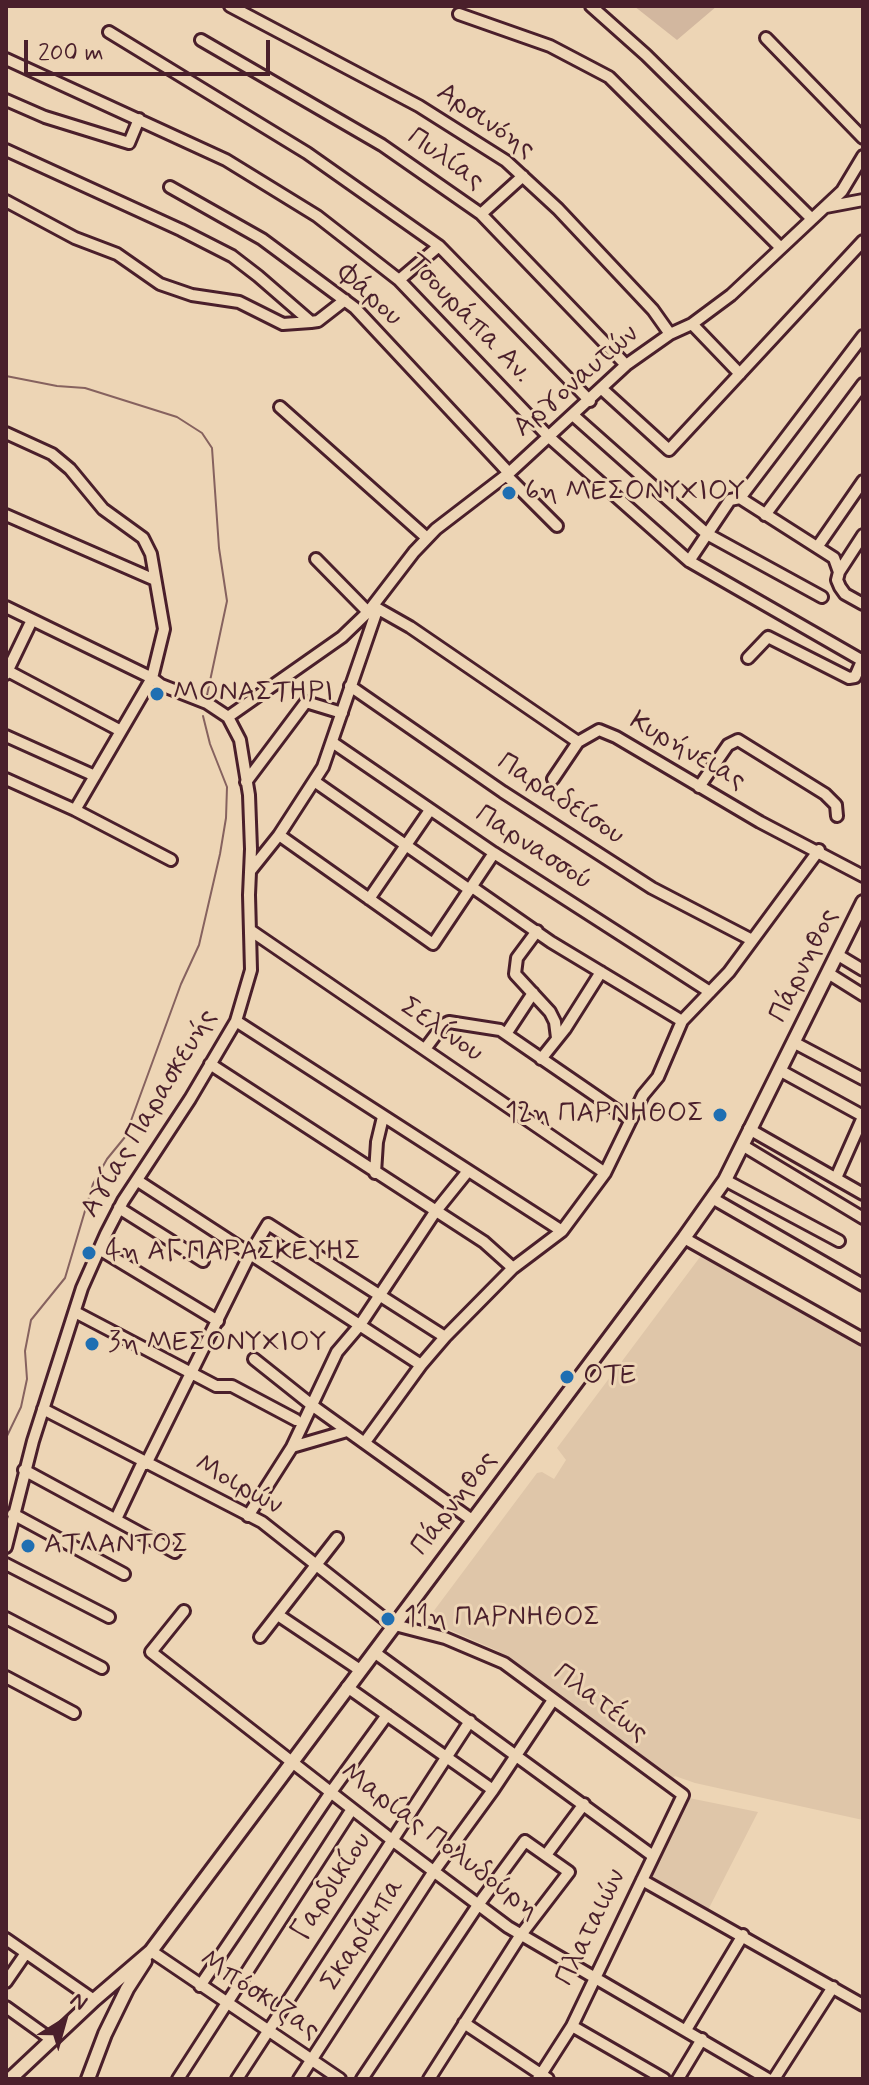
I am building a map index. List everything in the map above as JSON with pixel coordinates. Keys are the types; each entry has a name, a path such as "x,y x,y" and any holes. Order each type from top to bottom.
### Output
{"main road":[{"name":"Πάρνηθος","path":"10,2079 151,1951 684,1238 725,1180 863,902"},
{"path":"88,2079 127,1989 151,1951"}],"street":[{"name":"Αρσινόης","path":"230,6 419,106 506,161 599,252 653,310 670,334"},
{"path":"591,6 646,55 812,219"},
{"path":"459,14 550,46 578,58 609,77 781,248"},
{"path":"109,32 307,153 439,246 590,401"},
{"path":"766,38 863,138"},
{"name":"Πυλίας","path":"201,40 382,145 481,214 626,365"},
{"name":"Τσουράπα Αν.","path":"6,59 226,160 317,216 399,280 549,437 689,561 863,661"},
{"path":"6,100 45,117 129,143 139,119"},
{"path":"6,150 232,256 311,322"},
{"name":"Αργοναυτών","path":"228,717 342,637 371,609 427,538 458,510 508,474 626,365 670,334 692,324 731,295 842,191 863,156"},
{"path":"481,214 523,176"},
{"name":"Φάρου","path":"170,187 262,239 345,300 557,526"},
{"path":"824,207 863,200"},
{"path":"6,201 75,238 117,254 160,284 192,295 239,302 283,324 311,322 326,316 345,300"},
{"path":"602,389 669,450 863,241"},
{"path":"399,280 439,246"},
{"path":"692,324 740,374"},
{"path":"689,561 730,500 740,498 863,336"},
{"path":"765,515 863,384"},
{"path":"280,407 427,538"},
{"path":"574,416 707,534 822,597"},
{"path":"6,433 52,454 70,469 103,509 143,538 151,554 164,629 152,678 75,810"},
{"path":"818,546 863,481"},
{"path":"740,498 818,546 834,558 839,572"},
{"path":"6,515 155,580"},
{"path":"863,535 837,580 845,594 863,604"},
{"path":"251,870 279,835 323,767 376,613 316,559"},
{"path":"6,607 161,685 207,703 228,717"},
{"path":"371,609 410,627 578,742 553,779"},
{"path":"32,620 6,671 121,731"},
{"path":"748,658 768,637 849,678 855,677 863,661"},
{"name":"Παραδείσου","path":"350,686 503,792 639,880 752,940"},
{"path":"246,782 306,702 342,713"},
{"name":"Αγίας Παρασκευής","path":"6,1547 24,1470 43,1409 99,1249 119,1208 236,1021 250,980 251,870 246,782 240,740 228,717"},
{"name":"Κυρήνειας","path":"578,742 599,730 616,737 760,822 819,850 863,876"},
{"path":"6,736 95,776"},
{"path":"699,787 728,745 738,740 825,794 836,805 837,816"},
{"name":"Παρνασσού","path":"332,742 494,853 710,992"},
{"path":"6,779 75,810 171,860"},
{"path":"314,781 471,889 682,1021"},
{"path":"369,899 430,810"},
{"path":"279,835 433,944 494,853"},
{"path":"365,1442 445,1337 513,1268 562,1231 605,1173 643,1095 658,1077 682,1021 752,940 819,850"},
{"name":"Σελίνου","path":"250,930 605,1173"},
{"path":"537,931 524,946 514,966 520,981 550,1012 557,1038"},
{"path":"838,955 863,970"},
{"path":"541,1059 601,972"},
{"path":"828,973 863,995"},
{"path":"506,1034 533,993"},
{"path":"236,1021 562,1231"},
{"path":"425,1049 443,1025 449,1022 500,1030 631,1120"},
{"path":"795,1043 863,1079"},
{"path":"210,1064 484,1242 513,1268"},
{"path":"781,1071 863,1116 836,1178"},
{"path":"375,1173 377,1142 383,1117"},
{"path":"749,1129 863,1194"},
{"path":"742,1145 863,1218"},
{"path":"248,1516 292,1447 337,1352 360,1325 435,1212 468,1171"},
{"path":"725,1180 839,1241"},
{"path":"138,1181 421,1365"},
{"path":"712,1198 863,1285"},
{"path":"119,1208 203,1261"},
{"path":"116,1519 268,1224 445,1337"},
{"path":"684,1238 863,1339"},
{"path":"99,1249 218,1321"},
{"path":"75,1312 191,1374 216,1386 232,1386 296,1420"},
{"path":"254,1359 313,1406 472,1520"},
{"name":"Μοιρών","path":"43,1409 262,1522 395,1626"},
{"path":"292,1447 347,1431"},
{"path":"24,1470 175,1552"},
{"path":"13,1514 124,1574"},
{"path":"260,1637 337,1538"},
{"path":"6,1564 109,1617"},
{"name":"Μαρίας Πολυδούρη","path":"184,1611 151,1652 520,1936 768,2079"},
{"path":"278,1615 360,1670"},
{"path":"6,1618 102,1668"},
{"name":"Πλατέως","path":"395,1626 414,1628 494,1657 683,1795"},
{"path":"374,1652 653,1856"},
{"path":"6,1677 74,1713"},
{"path":"347,1687 493,1790"},
{"name":"Σκαρίμπα","path":"299,2079 434,1871 553,1700"},
{"path":"200,1986 387,1715"},
{"name":"Γαρδικίου","path":"237,2079 470,1721"},
{"name":"Πλαταιών","path":"542,2078 572,2026 683,1795"},
{"path":"546,1855 584,1804"},
{"path":"178,2079 352,1809"},
{"path":"362,2079 478,1905 525,1841 569,1872 520,1936 429,2079"},
{"path":"642,1880 863,2005"},
{"path":"686,2030 743,1935"},
{"path":"6,1939 94,2000"},
{"name":"Μπόσκιζας","path":"151,1951 340,2079"},
{"path":"6,1982 26,1953"},
{"path":"774,2079 833,1987"},
{"path":"6,2007 52,2040"},
{"path":"464,2023 542,2078"},
{"path":"572,2026 664,2079"},
{"path":"678,2079 702,2039"}],"shaded area":[{"path":"634,6 717,6 677,40"},
{"path":"706,1249 863,1341 863,1820 673,1778 498,1651 427,1620 537,1473 542,1472 554,1479 566,1460 557,1448"},
{"path":"689,1798 758,1812 707,1912 650,1880"}],"waterway":[{"path":"6,376 85,388 177,417 202,433 212,448 219,548 227,601 207,695"},
{"path":"6,1438 21,1407 27,1379 25,1351 31,1320 65,1278 93,1184 107,1159 125,1137 181,984 199,945 220,854 227,787 203,716"}],"place":[{"name":"6η ΜΕΣΟΝΥΧΙΟΥ","path":"509,493"},
{"name":"ΜΟΝΑΣΤΗΡΙ","path":"157,694"},
{"name":"12η ΠΑΡΝΗΘΟΣ","path":"720,1115"},
{"name":"4η ΑΓ.ΠΑΡΑΣΚΕΥΗΣ","path":"89,1253"},
{"name":"3η ΜΕΣΟΝΥΧΙΟΥ","path":"92,1344"},
{"name":"ΟΤΕ","path":"567,1377"},
{"name":"ΑΤΛΑΝΤΟΣ","path":"28,1546"},
{"name":"11η ΠΑΡΝΗΘΟΣ","path":"388,1619"}]}
